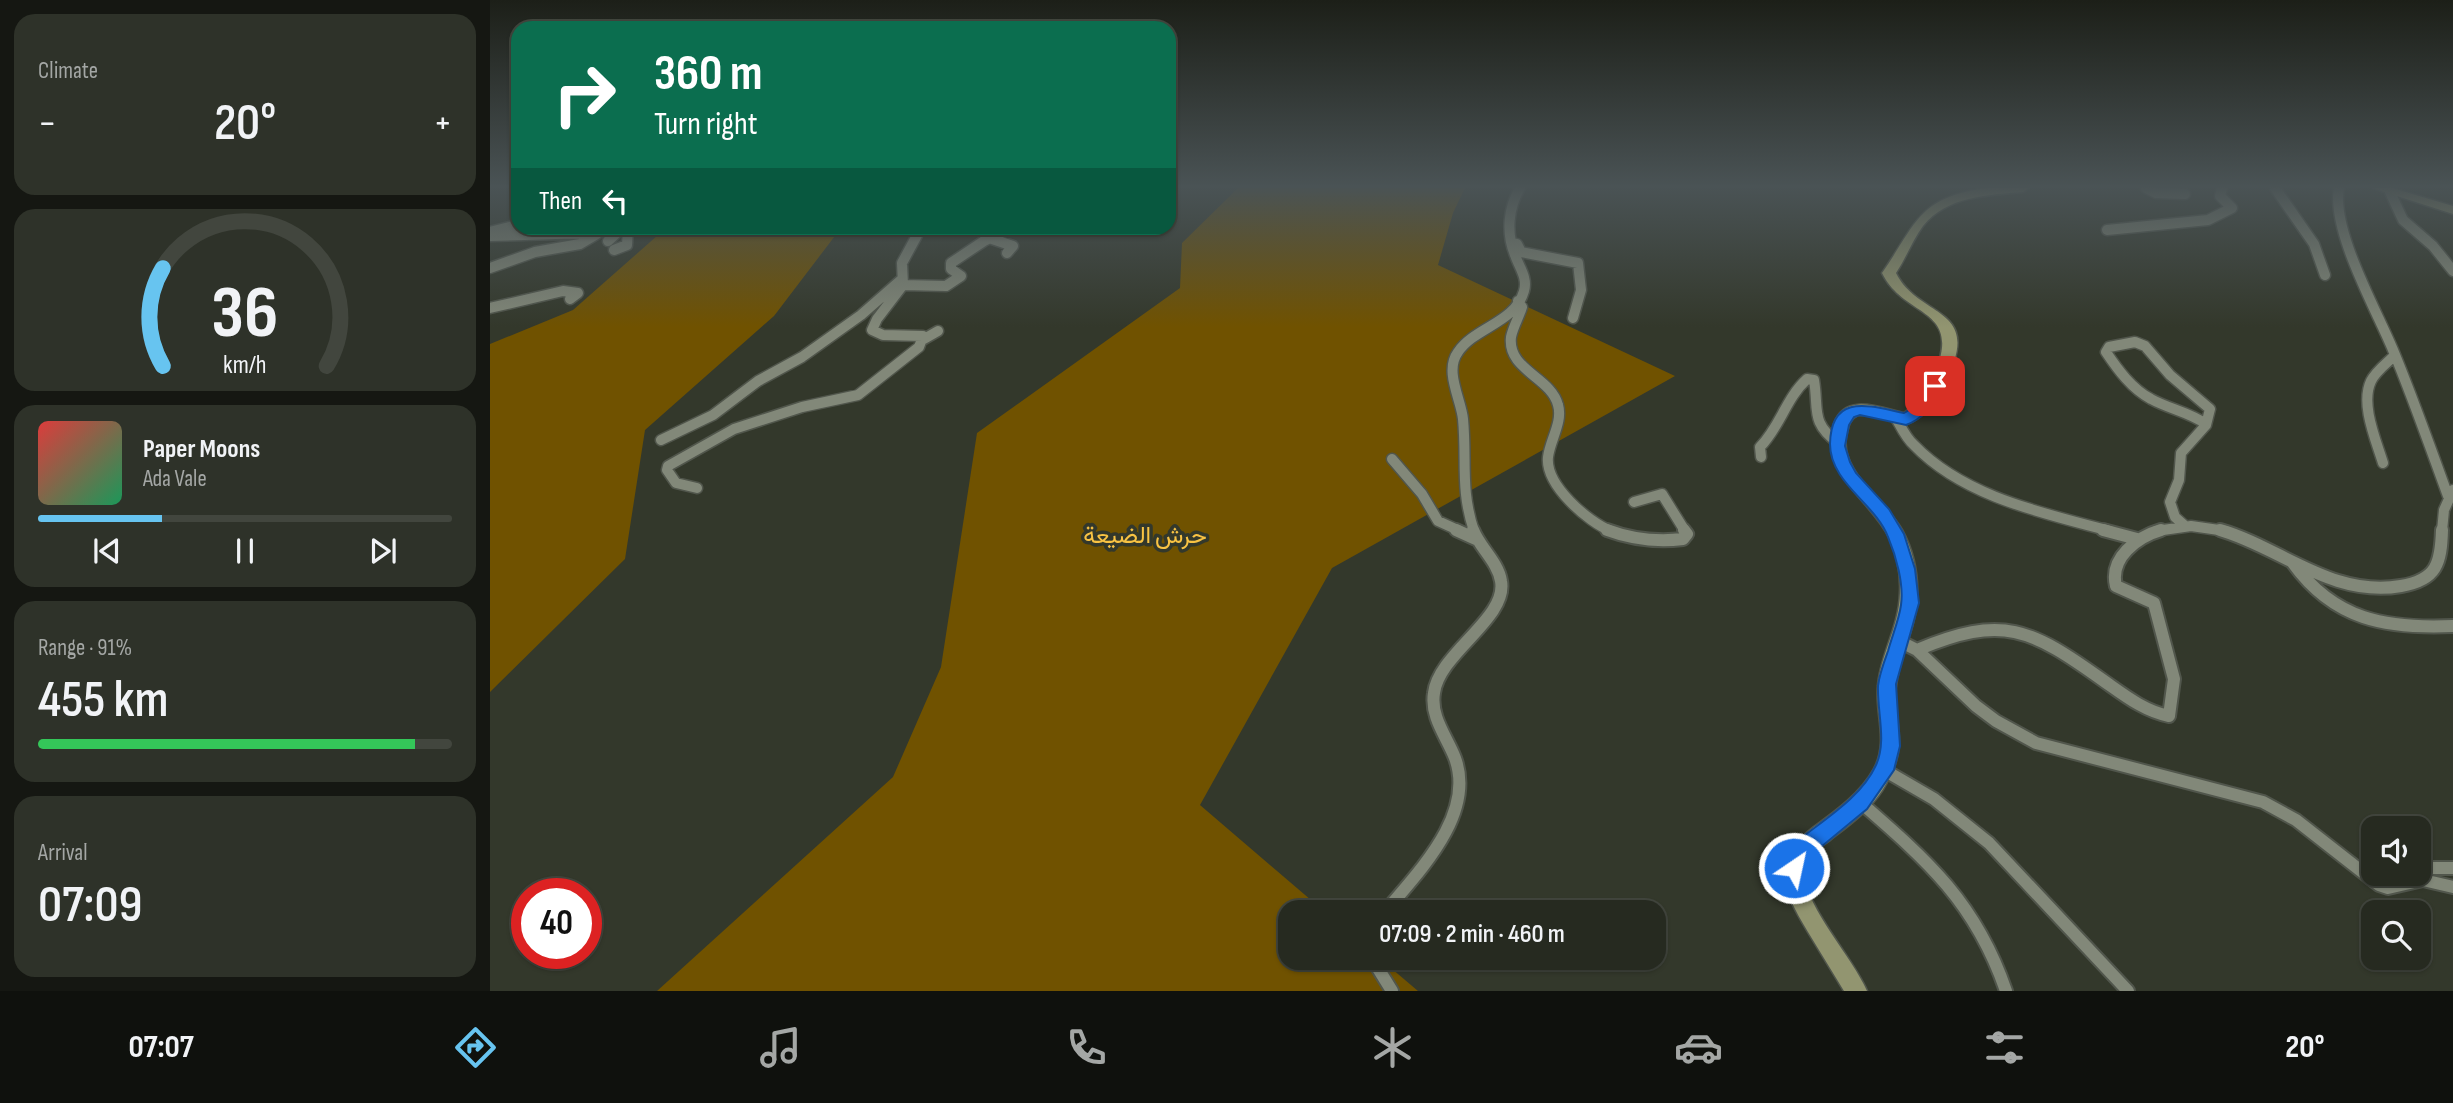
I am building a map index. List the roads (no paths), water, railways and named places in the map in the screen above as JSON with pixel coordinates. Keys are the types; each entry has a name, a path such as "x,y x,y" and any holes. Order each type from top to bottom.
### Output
{"street":[{"path":"1394,900 1419,869 1456,812 1459,785 1457,763 1439,727 1434,695 1437,681 1497,604 1500,596 1502,580 1478,540 1464,497 1463,418 1454,380 1453,360 1457,351 1506,316 1525,287 1511,234"},
{"path":"1856,991 1799,897 1794,868 1796,858 1803,849 1860,802 1884,770 1891,746 1887,684 1909,614 1911,596 1902,550 1888,521 1847,473 1838,443 1843,420 1854,411 1865,410 1906,419 1920,411 1944,370 1950,346 1947,330 1940,319 1896,287 1889,273 1913,234"},
{"path":"2305,234 2325,267 2325,275"},
{"path":"1917,650 1981,629 2006,630 2050,647 2151,712 2169,716 2174,679 2154,603 2116,586 2113,578 2117,563 2137,539 2184,525 2225,532 2332,579 2379,589 2419,582 2432,575 2441,565 2448,549 2445,512 2450,493 2351,254 2346,234"},
{"path":"2419,234 2453,271"},
{"path":"490,268 527,254 580,244 595,235"},
{"path":"608,241 614,235"},
{"path":"614,250 627,245 628,235"},
{"path":"917,235 902,260 902,283 872,330 900,338 911,334 924,339"},
{"path":"662,440 713,415 758,382 802,357 902,283 946,286 951,284 961,276 951,269 951,263 984,241 999,235"},
{"path":"992,239 1013,246 1007,253"},
{"path":"1512,243 1517,244 1521,252 1578,263 1582,283 1580,301 1573,317"},
{"path":"490,308 563,291 578,293 570,299"},
{"path":"1518,301 1522,307 1511,341 1514,357 1547,385 1556,398 1560,417 1551,440 1548,462 1578,509 1594,523 1644,539 1672,541 1683,539 1687,534 1662,494 1634,502"},
{"path":"490,315 509,304"},
{"path":"697,488 676,483 667,471 668,466 734,429 802,407 858,395 919,347 924,339 938,331"},
{"path":"2184,525 2175,517 2169,505 2179,481 2179,458 2185,447 2206,424 2210,409 2170,375 2145,346 2134,342 2109,347 2106,352 2114,366 2144,394 2156,401 2182,408 2206,424"},
{"path":"2383,463 2369,405 2368,388 2376,374 2394,356"},
{"path":"1761,457 1760,447 1769,439 1792,396 1807,379 1814,380 1816,388 1815,418 1831,439 1838,443"},
{"path":"1896,418 1905,436 1923,455 1962,481 2007,499 2137,539"},
{"path":"1392,459 1422,494 1438,521 1478,540"},
{"path":"2293,563 2302,578 2318,593 2356,615 2406,629 2453,626"},
{"path":"1901,642 1917,650 1976,706 2002,725 2036,743 2263,802 2301,822 2361,870"},
{"path":"1884,770 1934,799 1989,843 2128,991"},
{"path":"1860,802 1923,860 1962,902 1984,936 2006,991"},
{"path":"2431,868 2453,868"},
{"path":"2431,882 2453,887"},
{"path":"1379,970 1392,991"}],"park label":[{"name":"حرش الضيعة","path":"1145,535"}]}
